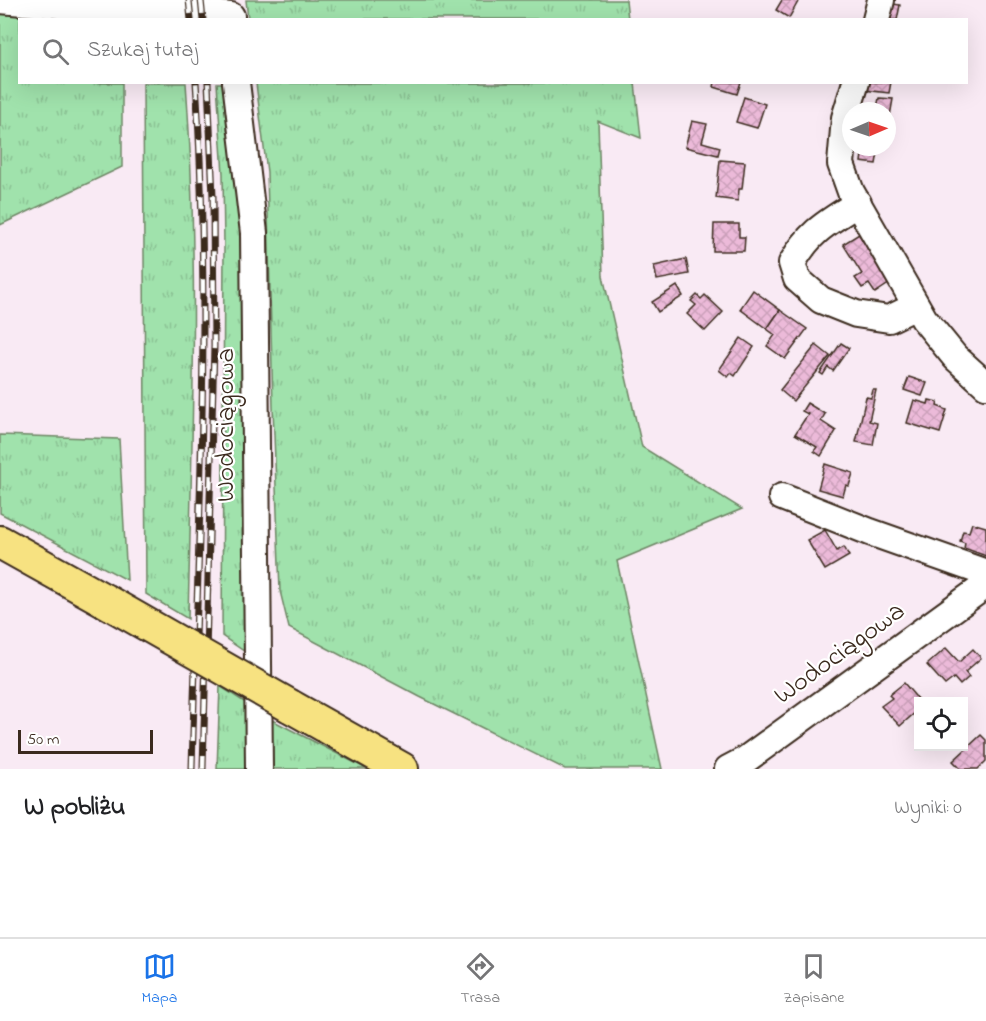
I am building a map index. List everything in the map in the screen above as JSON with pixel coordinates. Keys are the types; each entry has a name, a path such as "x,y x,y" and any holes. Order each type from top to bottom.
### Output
{"main road":[{"path":"0,542 402,769"}],"street":[{"path":"0,0 130,11 231,12"},
{"path":"876,18 881,0"},
{"name":"Wodociągowa","path":"236,84 238,113 251,198 254,244 259,769"},
{"path":"855,84 845,117 841,164 858,203 924,319 955,357 986,385"},
{"path":"858,203 822,226 804,243 792,263 797,279 821,300 856,314 889,319 916,306"},
{"path":"782,497 870,532 986,573"},
{"name":"Wodociągowa","path":"728,769 745,760 986,585"}],"green space":[{"path":"246,0 626,0 628,18 248,18"},
{"path":"0,12 92,18 18,18 18,84 122,84 122,167 0,225"},
{"path":"143,84 186,84 193,284 193,418 188,619 146,594"},
{"path":"217,84 225,84 238,143 257,660 222,636 223,174"},
{"path":"256,84 635,84 641,138 598,121 603,276 642,447 742,509 617,561 662,769 565,769 420,697 289,628 280,591 267,172"},
{"path":"0,435 119,439 127,580 0,513"},
{"path":"220,686 252,707 251,769 217,769"},
{"path":"270,719 367,769 270,769"}],"building":[{"path":"782,0 799,0 789,18 776,10"},
{"path":"887,3 900,5 897,18 881,18"},
{"path":"715,84 740,84 737,94 714,87"},
{"path":"865,84 891,84 889,93 864,90"},
{"path":"744,97 765,104 757,128 736,122"},
{"path":"879,98 893,99 892,102 878,102"},
{"path":"692,121 707,124 702,142 720,147 718,155 685,147"},
{"path":"862,156 877,156 876,164 861,162"},
{"path":"720,160 745,162 742,189 739,189 738,201 716,198"},
{"path":"714,224 739,224 739,237 745,237 744,251 713,251"},
{"path":"859,234 890,283 875,293 869,284 862,288 855,278 862,274 843,244"},
{"path":"686,259 689,274 657,280 654,266"},
{"path":"677,286 683,296 658,312 652,302"},
{"path":"753,290 780,310 767,329 740,309"},
{"path":"697,295 701,299 705,295 723,312 705,331 687,314 696,305 691,301"},
{"path":"780,310 807,329 785,359 767,346 775,335 767,329"},
{"path":"741,338 754,347 735,376 731,373 728,377 719,370"},
{"path":"841,343 849,348 833,371 828,367 823,375 820,373"},
{"path":"816,345 830,356 793,401 780,390"},
{"path":"909,377 927,383 922,396 904,390"},
{"path":"873,390 876,390 869,421 877,423 873,445 856,442 866,397 871,398"},
{"path":"914,400 928,404 929,400 938,402 937,406 947,410 940,433 907,423"},
{"path":"807,403 825,414 821,421 836,431 821,456 814,451 817,447 795,434 808,414 802,411"},
{"path":"825,464 853,473 843,496 818,489"},
{"path":"972,523 986,527 986,556 964,548 965,543 960,541 963,531 969,532"},
{"path":"825,530 837,551 844,547 849,556 825,570 807,540"},
{"path":"946,648 959,662 973,649 981,658 965,672 969,677 960,685 954,678 945,685 927,665"},
{"path":"904,683 916,697 914,714 900,726 881,706 892,698 889,695"},
{"path":"981,735 986,740 986,761 978,769 961,769 953,761 964,751 968,751 968,747"}],"railway":[{"path":"189,0 191,18"},
{"path":"201,0 203,18"},
{"path":"192,769 203,340 203,254 196,84"},
{"path":"203,769 214,346 213,197 208,84"}]}
